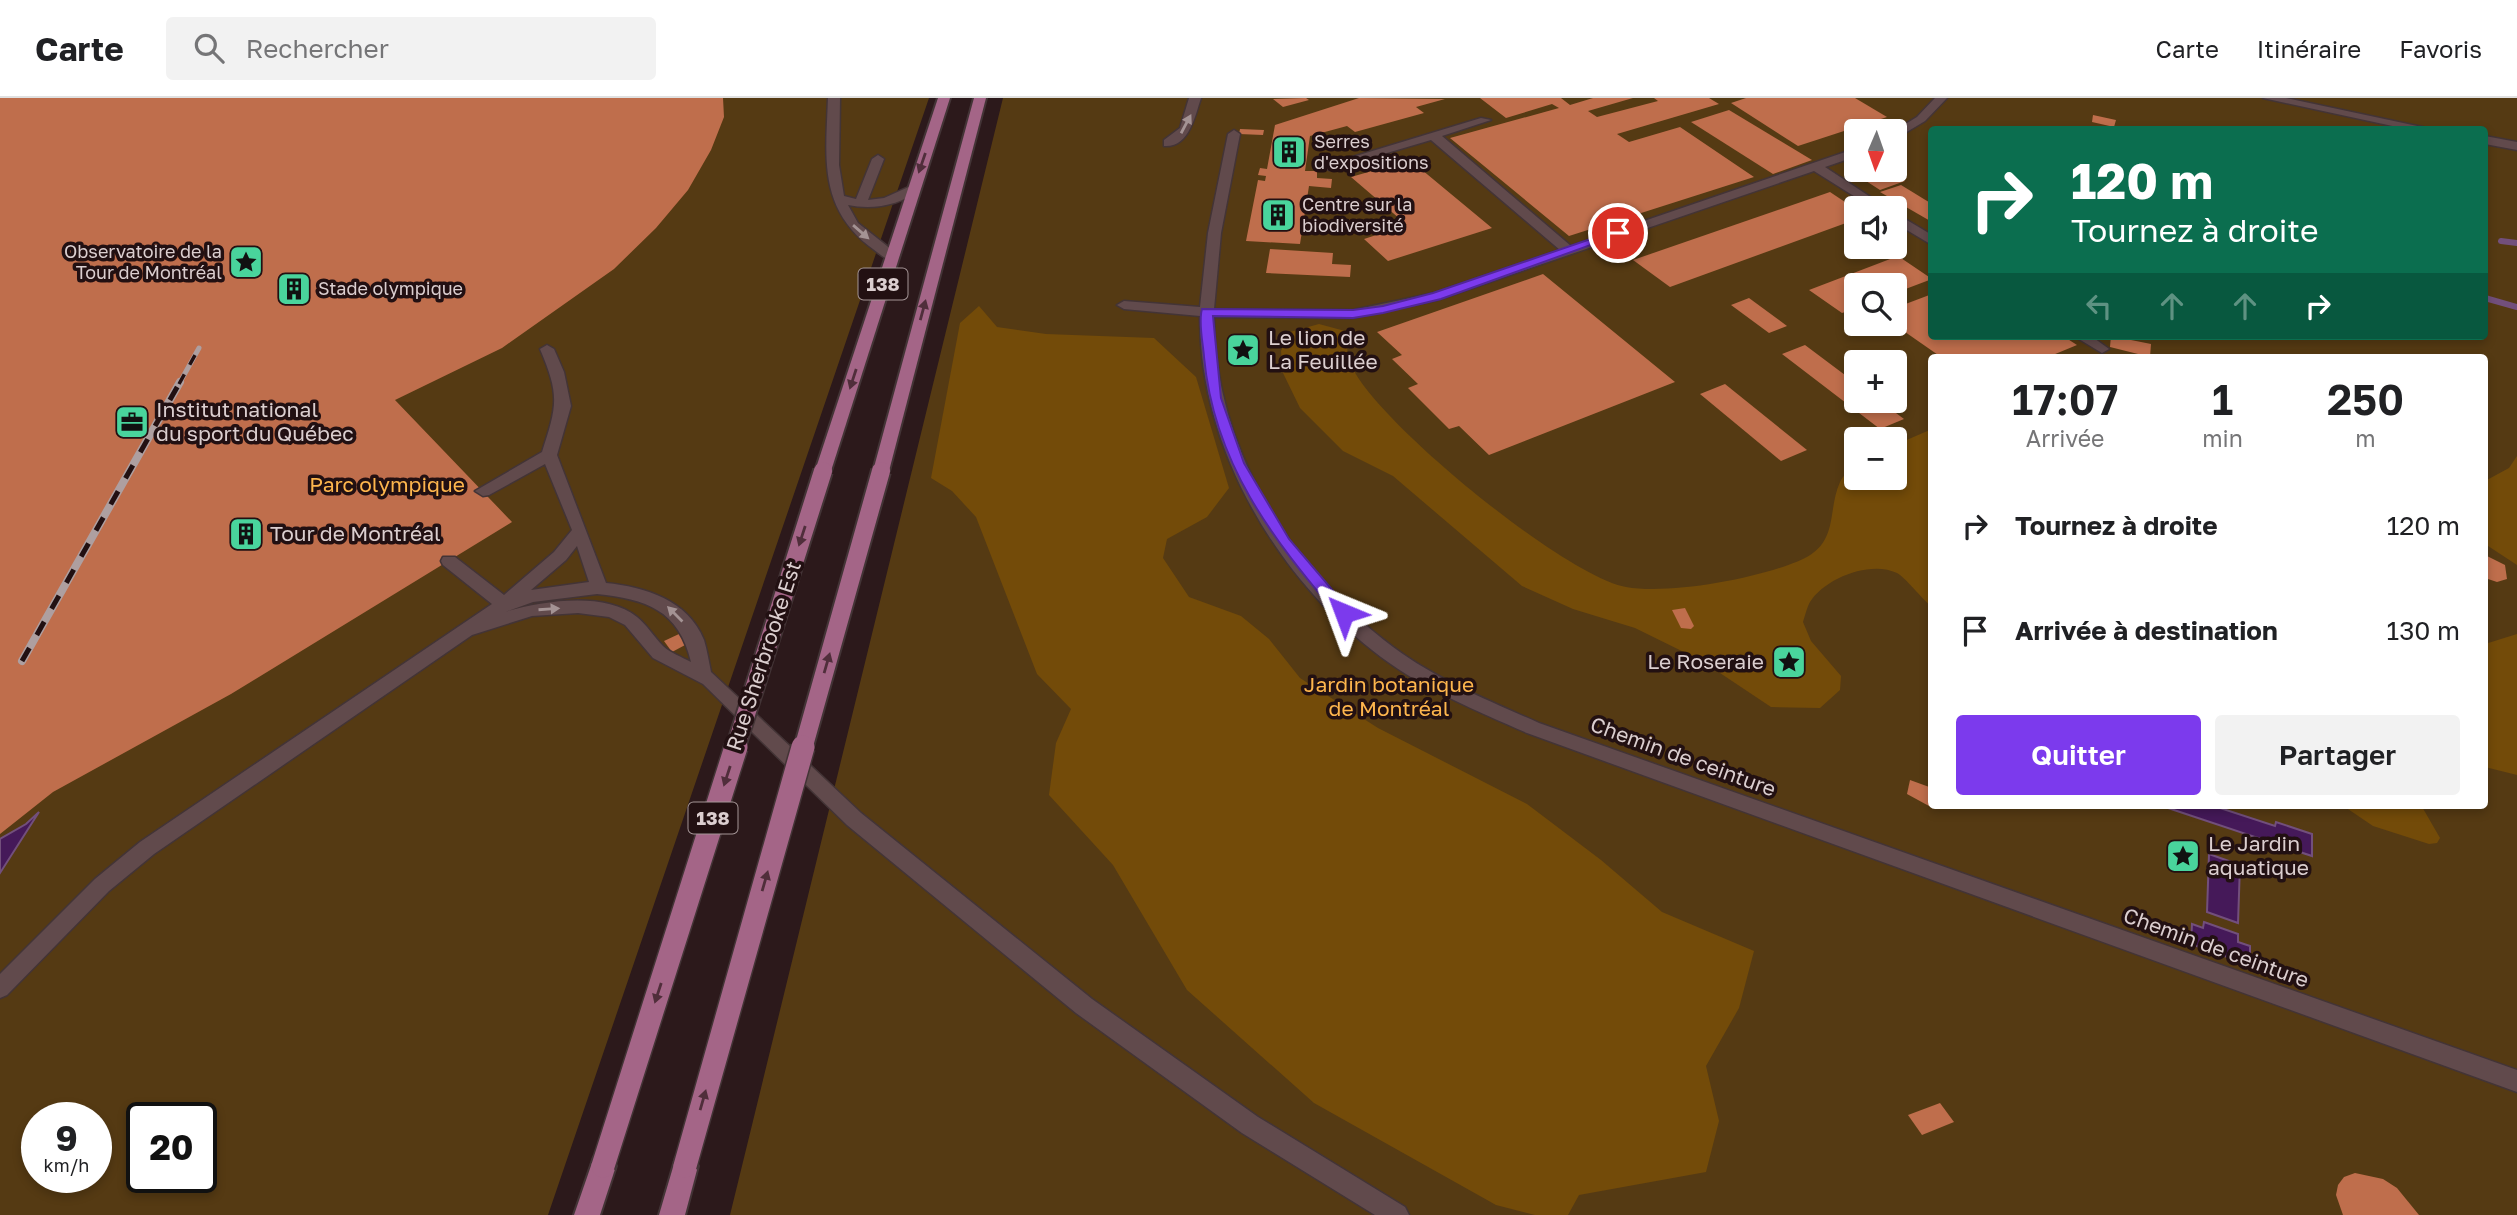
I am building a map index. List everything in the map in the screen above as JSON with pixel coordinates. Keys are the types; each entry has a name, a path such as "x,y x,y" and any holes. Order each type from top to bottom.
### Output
{"main road":[{"name":"Rue Sherbrooke Est","path":"587,1215 944,98"},
{"name":"138","path":"672,1215 881,471 980,98"}],"lane":[{"path":"834,98 834,164 840,199 852,224 892,257"},
{"path":"1168,143 1185,130 1195,98"},
{"path":"1908,128 1921,119 1941,98"},
{"path":"2269,98 2411,126"},
{"path":"1329,166 1485,120"},
{"name":"Chemin de ceinture","path":"1234,134 1209,270 1207,312 1211,378 1221,419 1248,484 1277,532 1305,571 1387,652 1463,698 1534,728 2517,1081"},
{"path":"1433,135 1568,250"},
{"path":"2488,141 2517,146"},
{"path":"1124,305 1242,315 1367,313 1437,296 1844,157"},
{"path":"861,203 878,159"},
{"path":"1818,168 1862,196"},
{"path":"840,199 861,203 892,201 913,189"},
{"path":"1907,225 1928,238"},
{"path":"2087,340 2102,349"},
{"path":"547,349 557,372 565,406 550,455 599,588"},
{"path":"483,491 550,455"},
{"path":"0,988 102,885 147,848 504,604 560,556 580,531"},
{"path":"449,561 504,604"},
{"path":"504,604 540,592 599,588 650,596 668,607 688,627 701,652 703,674"},
{"path":"460,632 531,610 578,607 612,611 631,621 659,653 703,674 854,819 1084,1006 1250,1125 1397,1215"}],"green space":[{"name":"Parc olympique","path":"0,98 929,98 548,1215 0,1215"},
{"name":"Jardin botanique de Montréal","path":"1003,98 2517,98 2517,1215 730,1215"}],"shaded area":[{"path":"979,306 997,327 1046,334 1154,338 1196,377 1229,488 1207,517 1167,539 1163,558 1189,597 1241,616 1269,639 1300,678 1378,728 1527,804 1601,860 1662,912 1754,951 1739,1008 1706,1066 1719,1121 1706,1172 1579,1195 1568,1215 1535,1215 1496,1205 1314,1103 1187,990 1113,865 1049,795 1056,743 1071,709 1037,674 976,517 952,491 931,478 960,323"},
{"path":"1319,324 1345,331 1350,363 1369,392 1434,459 1520,528 1561,556 1598,577 1626,587 1691,587 1764,573 1803,559 1822,544 1827,535 1836,493 1844,476 1844,490 1907,490 1907,440 1928,431 1928,603 1900,575 1886,570 1862,570 1826,586 1810,602 1803,622 1811,641 1841,676 1840,690 1820,708 1771,707 1702,661 1635,628 1573,609 1522,586 1393,476 1343,451 1300,408 1283,373 1281,351 1290,332"},
{"path":"2517,456 2517,565 2488,546 2488,479 2509,468"},
{"path":"2517,634 2517,775 2488,768 2488,643"},
{"path":"2171,809 2223,809 2275,826 2276,822 2312,834 2312,856"},
{"path":"2348,809 2423,809 2440,838 2437,843 2429,844 2373,826"},
{"path":"39,812 0,873 0,839 26,824"},
{"path":"2209,854 2240,865 2238,923 2207,912"},
{"path":"2204,922 2238,934 2238,942 2250,946 2250,965 2191,944 2192,924 2203,928"}],"building":[{"name":"Stade olympique","path":"0,98 723,98 724,117 711,150 688,190 656,228 614,269 502,348 395,400 512,522 231,694 53,792 0,834"},
{"path":"1359,98 1445,99 1416,107 1424,113 1355,132 1347,126 1310,136 1305,171 1317,171 1317,178 1332,179 1331,188 1309,186 1300,244 1246,241 1258,180 1265,181 1266,176 1258,175 1260,168 1267,169 1275,125"},
{"path":"1480,98 1561,98 1570,105 1593,98 1633,98 1588,111 1597,117 1658,101 1654,98 1709,98 1719,104 1617,134 1629,142 1680,127 1754,177 1569,236 1450,138 1559,108 1552,104 1506,118"},
{"path":"1746,98 1855,98 1887,117 1844,119 1844,131 1798,146 1731,103"},
{"path":"1273,99 1309,100 1283,107"},
{"path":"1729,110 1812,160 1773,174 1691,122"},
{"path":"2093,115 2116,120 2114,126 2092,122"},
{"path":"1240,129 1264,130 1263,135 1239,134"},
{"path":"1410,160 1492,228 1388,261 1364,239 1407,225 1351,177"},
{"path":"1868,182 1902,182 1880,190"},
{"path":"1901,185 1928,202 1928,220 1907,208 1907,196 1887,196 1880,192"},
{"path":"1830,192 1844,201 1844,224 1670,287 1633,260"},
{"path":"1270,249 1333,253 1332,264 1351,265 1350,277 1266,273"},
{"path":"1890,259 1902,259 1928,276 1928,281 1907,288 1907,273 1854,273"},
{"path":"1543,274 1675,382 1489,455 1459,426 1449,429 1408,388 1418,384 1392,359 1402,355 1377,332"},
{"path":"1844,277 1842,313 1809,290"},
{"path":"1928,296 1928,340 2069,340 2077,345 2055,354 1937,354 1907,333 1907,303"},
{"path":"1749,298 1787,326 1769,333 1731,305"},
{"path":"2111,340 2151,344 2150,354 2110,347"},
{"path":"1805,345 1844,374 1844,401 1782,354"},
{"path":"1725,384 1807,450 1781,461 1700,394"},
{"path":"1859,413 1896,413 1904,419 1885,427 1877,427"},
{"path":"2488,556 2505,565 2507,579 2497,582 2488,579"},
{"path":"1685,608 1694,626 1691,629 1681,628 1672,610"},
{"path":"679,634 687,644 672,652 664,641"},
{"path":"1910,780 1928,787 1928,805 1907,794"},
{"path":"1940,1103 1954,1122 1922,1135 1908,1115"},
{"path":"2355,1173 2383,1179 2397,1188 2419,1215 2343,1215 2336,1195 2338,1185 2344,1177"}],"waterway":[{"path":"2501,241 2517,243"},
{"path":"2488,299 2517,307"}],"railway":[{"path":"179,384 199,348"},
{"path":"22,661 180,382"}],"place":[{"name":"Serres d'expositions","path":"1289,152"},
{"name":"Centre sur la biodiversité","path":"1278,215"},
{"name":"Observatoire de la Tour de Montréal","path":"246,262"},
{"name":"Stade olympique","path":"294,289"},
{"name":"Le lion de La Feuillée","path":"1243,350"},
{"name":"Institut national du sport du Québec","path":"132,422"},
{"name":"Tour de Montréal","path":"246,534"},
{"name":"Le Roseraie","path":"1789,662"},
{"name":"Le Jardin aquatique","path":"2183,856"}],"route":[{"path":"1344,613 1305,571 1284,542 1237,463 1214,398 1207,312 1242,315 1353,314 1383,310 1437,296 1618,233"}]}
